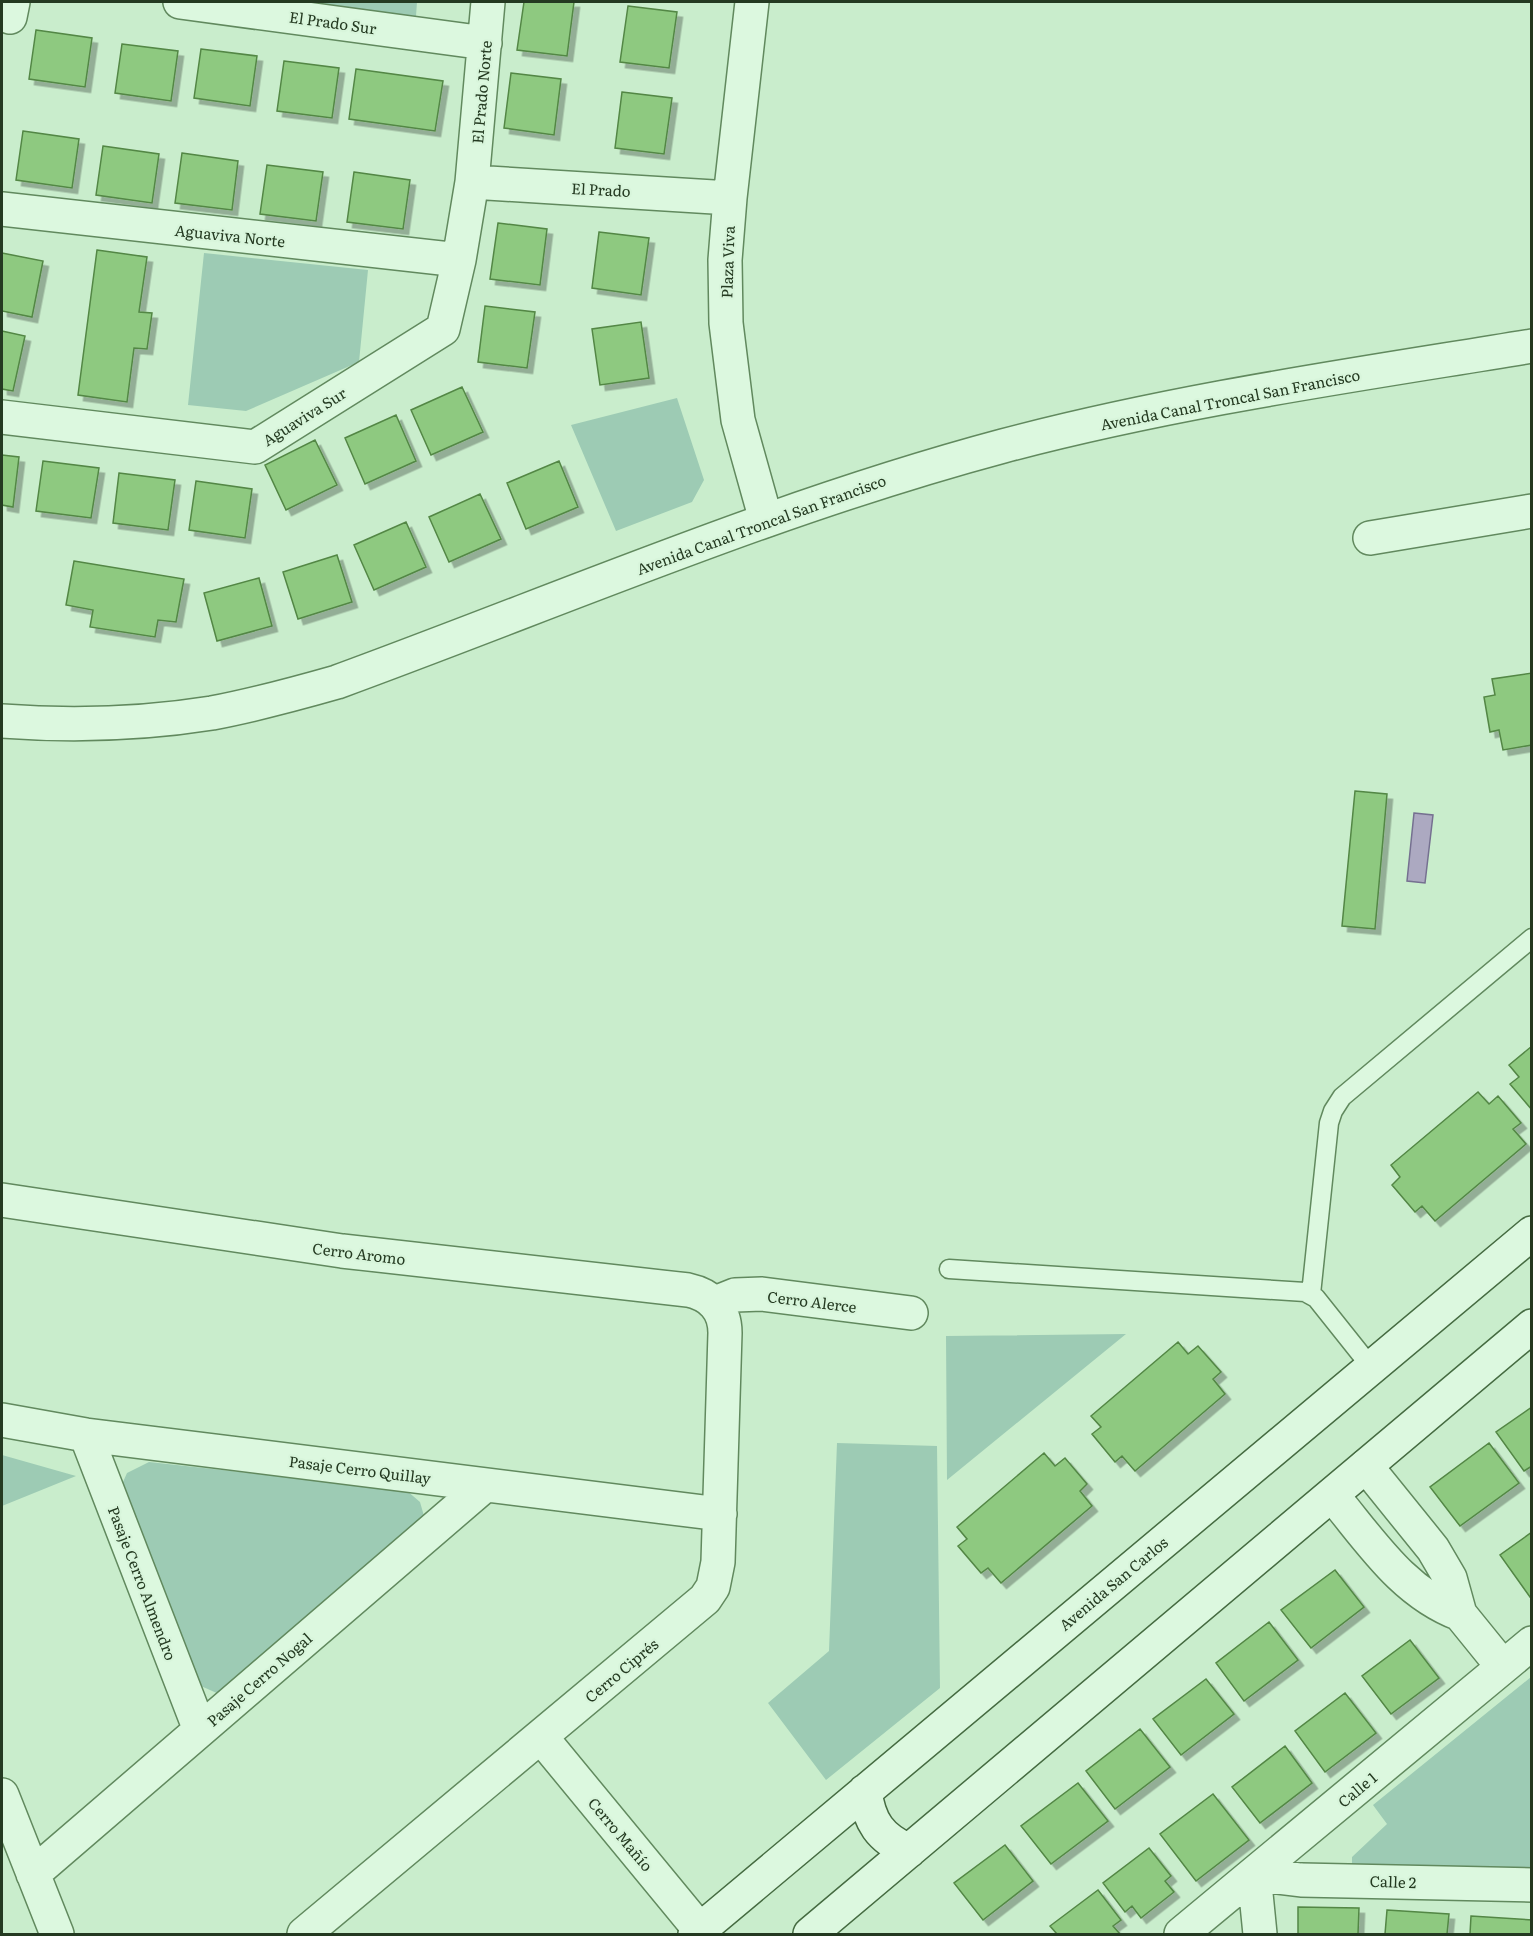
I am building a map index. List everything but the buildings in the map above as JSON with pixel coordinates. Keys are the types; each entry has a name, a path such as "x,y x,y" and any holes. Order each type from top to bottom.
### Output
{"street":[{"name":"El Prado Sur","path":"180,2 485,43"},
{"name":"El Prado Norte","path":"472,182 488,2"},
{"name":"Plaza Viva","path":"752,2 730,198 725,260 726,323 730,371 738,420 766,520"},
{"name":"El Prado","path":"472,182 730,198"},
{"name":"Aguaviva Sur","path":"2,417 255,447 443,328 459,260 472,182"},
{"name":"Aguaviva Norte","path":"2,209 459,260"},
{"name":"Avenida Canal Troncal San Francisco","path":"2,721 77,723 163,719 211,713 274,700 337,682 766,520 928,467 1124,417 1245,393 1532,346"},
{"path":"1370,538 1532,511"},
{"name":"Cerro Aromo","path":"2,1200 342,1251 688,1290 698,1292 715,1303"},
{"name":"Avenida San Carlos","path":"698,1932 1532,1233"},
{"name":"Cerro Alerce","path":"715,1303 735,1295 762,1294 911,1313"},
{"name":"Cerro Ciprés","path":"304,1935 705,1599 713,1587 717,1575 720,1514 725,1322 722,1312 715,1303"},
{"path":"810,1935 1532,1326"},
{"name":"Pasaje Cerro Quillay","path":"2,1420 86,1435 720,1514"},
{"name":"Pasaje Cerro Almendro","path":"86,1435 200,1730"},
{"path":"1366,1466 1433,1549 1450,1578 1460,1614 1503,1667"},
{"name":"Pasaje Cerro Nogal","path":"33,1874 485,1485"},
{"path":"1332,1495 1401,1577 1427,1598 1460,1614"},
{"name":"Calle 1","path":"1181,1935 1532,1643"},
{"name":"Cerro Mañío","path":"541,1737 698,1932"},
{"path":"865,1791 867,1809 874,1824 886,1838 909,1851"},
{"path":"2,1795 57,1935"},
{"path":"1254,1874 1260,1935"},
{"name":"Calle 2","path":"1254,1874 1301,1880 1532,1885"}],"lane":[{"path":"1311,1294 1329,1123 1333,1111 1342,1097 1532,938"},
{"path":"949,1269 1305,1292 1311,1294 1321,1304 1371,1367"}],"green space":[{"path":"287,2 417,2 416,16"},
{"path":"204,253 368,270 359,362 246,411 188,405"},
{"path":"677,398 704,480 692,502 616,531 571,425"},
{"path":"1126,1334 947,1480 946,1336"},
{"path":"837,1443 937,1446 940,1688 826,1780 768,1703 829,1651"},
{"path":"2,1455 76,1476 2,1506"},
{"path":"149,1462 406,1490 420,1502 424,1516 219,1694 194,1683 119,1491 127,1473"},
{"path":"1531,1677 1531,1871 1352,1873 1352,1857 1387,1824 1373,1805"}],"shaded area":[{"path":"1414,813 1433,815 1425,883 1407,881"}]}
